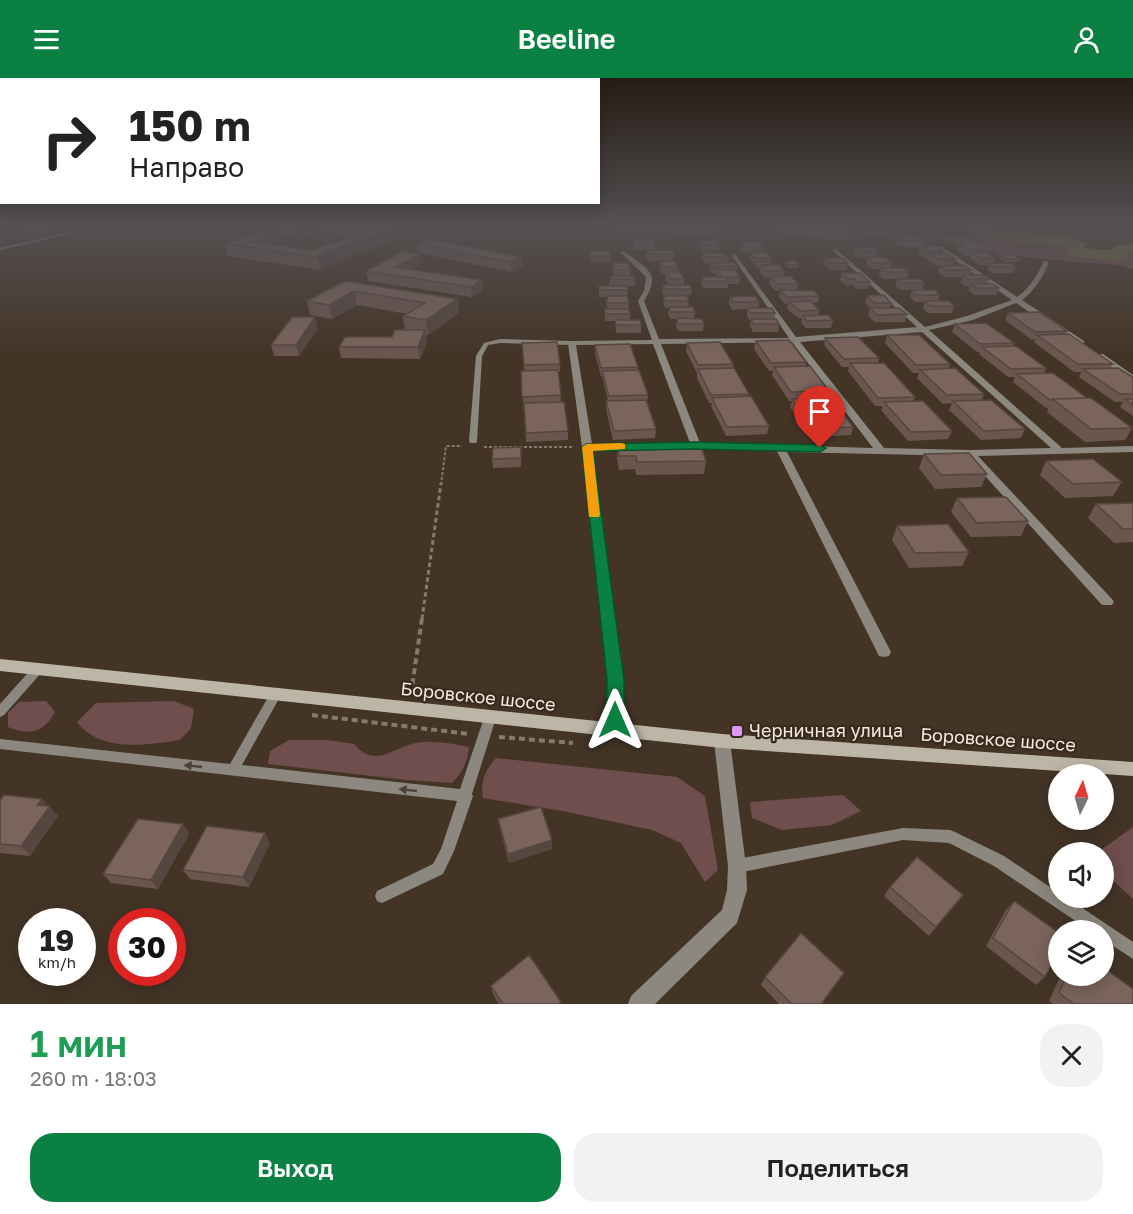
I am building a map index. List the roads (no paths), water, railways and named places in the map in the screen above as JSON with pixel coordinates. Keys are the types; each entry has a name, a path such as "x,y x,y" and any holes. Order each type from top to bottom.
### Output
{"main road":[{"name":"Боровское шоссе","path":"0,664 410,710 722,741 1133,769"}],"street":[{"path":"644,268 649,276 650,289 641,301 696,446"},
{"path":"744,268 794,340 880,450"},
{"path":"856,268 1061,452"},
{"path":"970,268 1084,346"},
{"path":"615,731 615,680 572,343 794,340 926,329 970,318 1017,300 1027,293 1040,277 1044,268"},
{"path":"1094,352 1133,379"},
{"path":"674,446 970,453 1133,449"},
{"path":"587,447 642,447"},
{"path":"780,447 884,652"},
{"path":"970,453 1107,602"},
{"path":"639,1004 730,916 737,890 737,866 722,741"}],"lane":[{"path":"473,445 479,356 486,344 500,341 572,343"},
{"path":"0,712 38,669"},
{"path":"233,770 275,695"},
{"path":"382,896 438,868 447,851 490,718"},
{"path":"0,744 466,796"},
{"path":"737,866 903,834 950,837 999,861 1087,920"},
{"path":"1114,938 1133,951"}],"place":[{"name":"Черничная улица","path":"737,731"}]}
